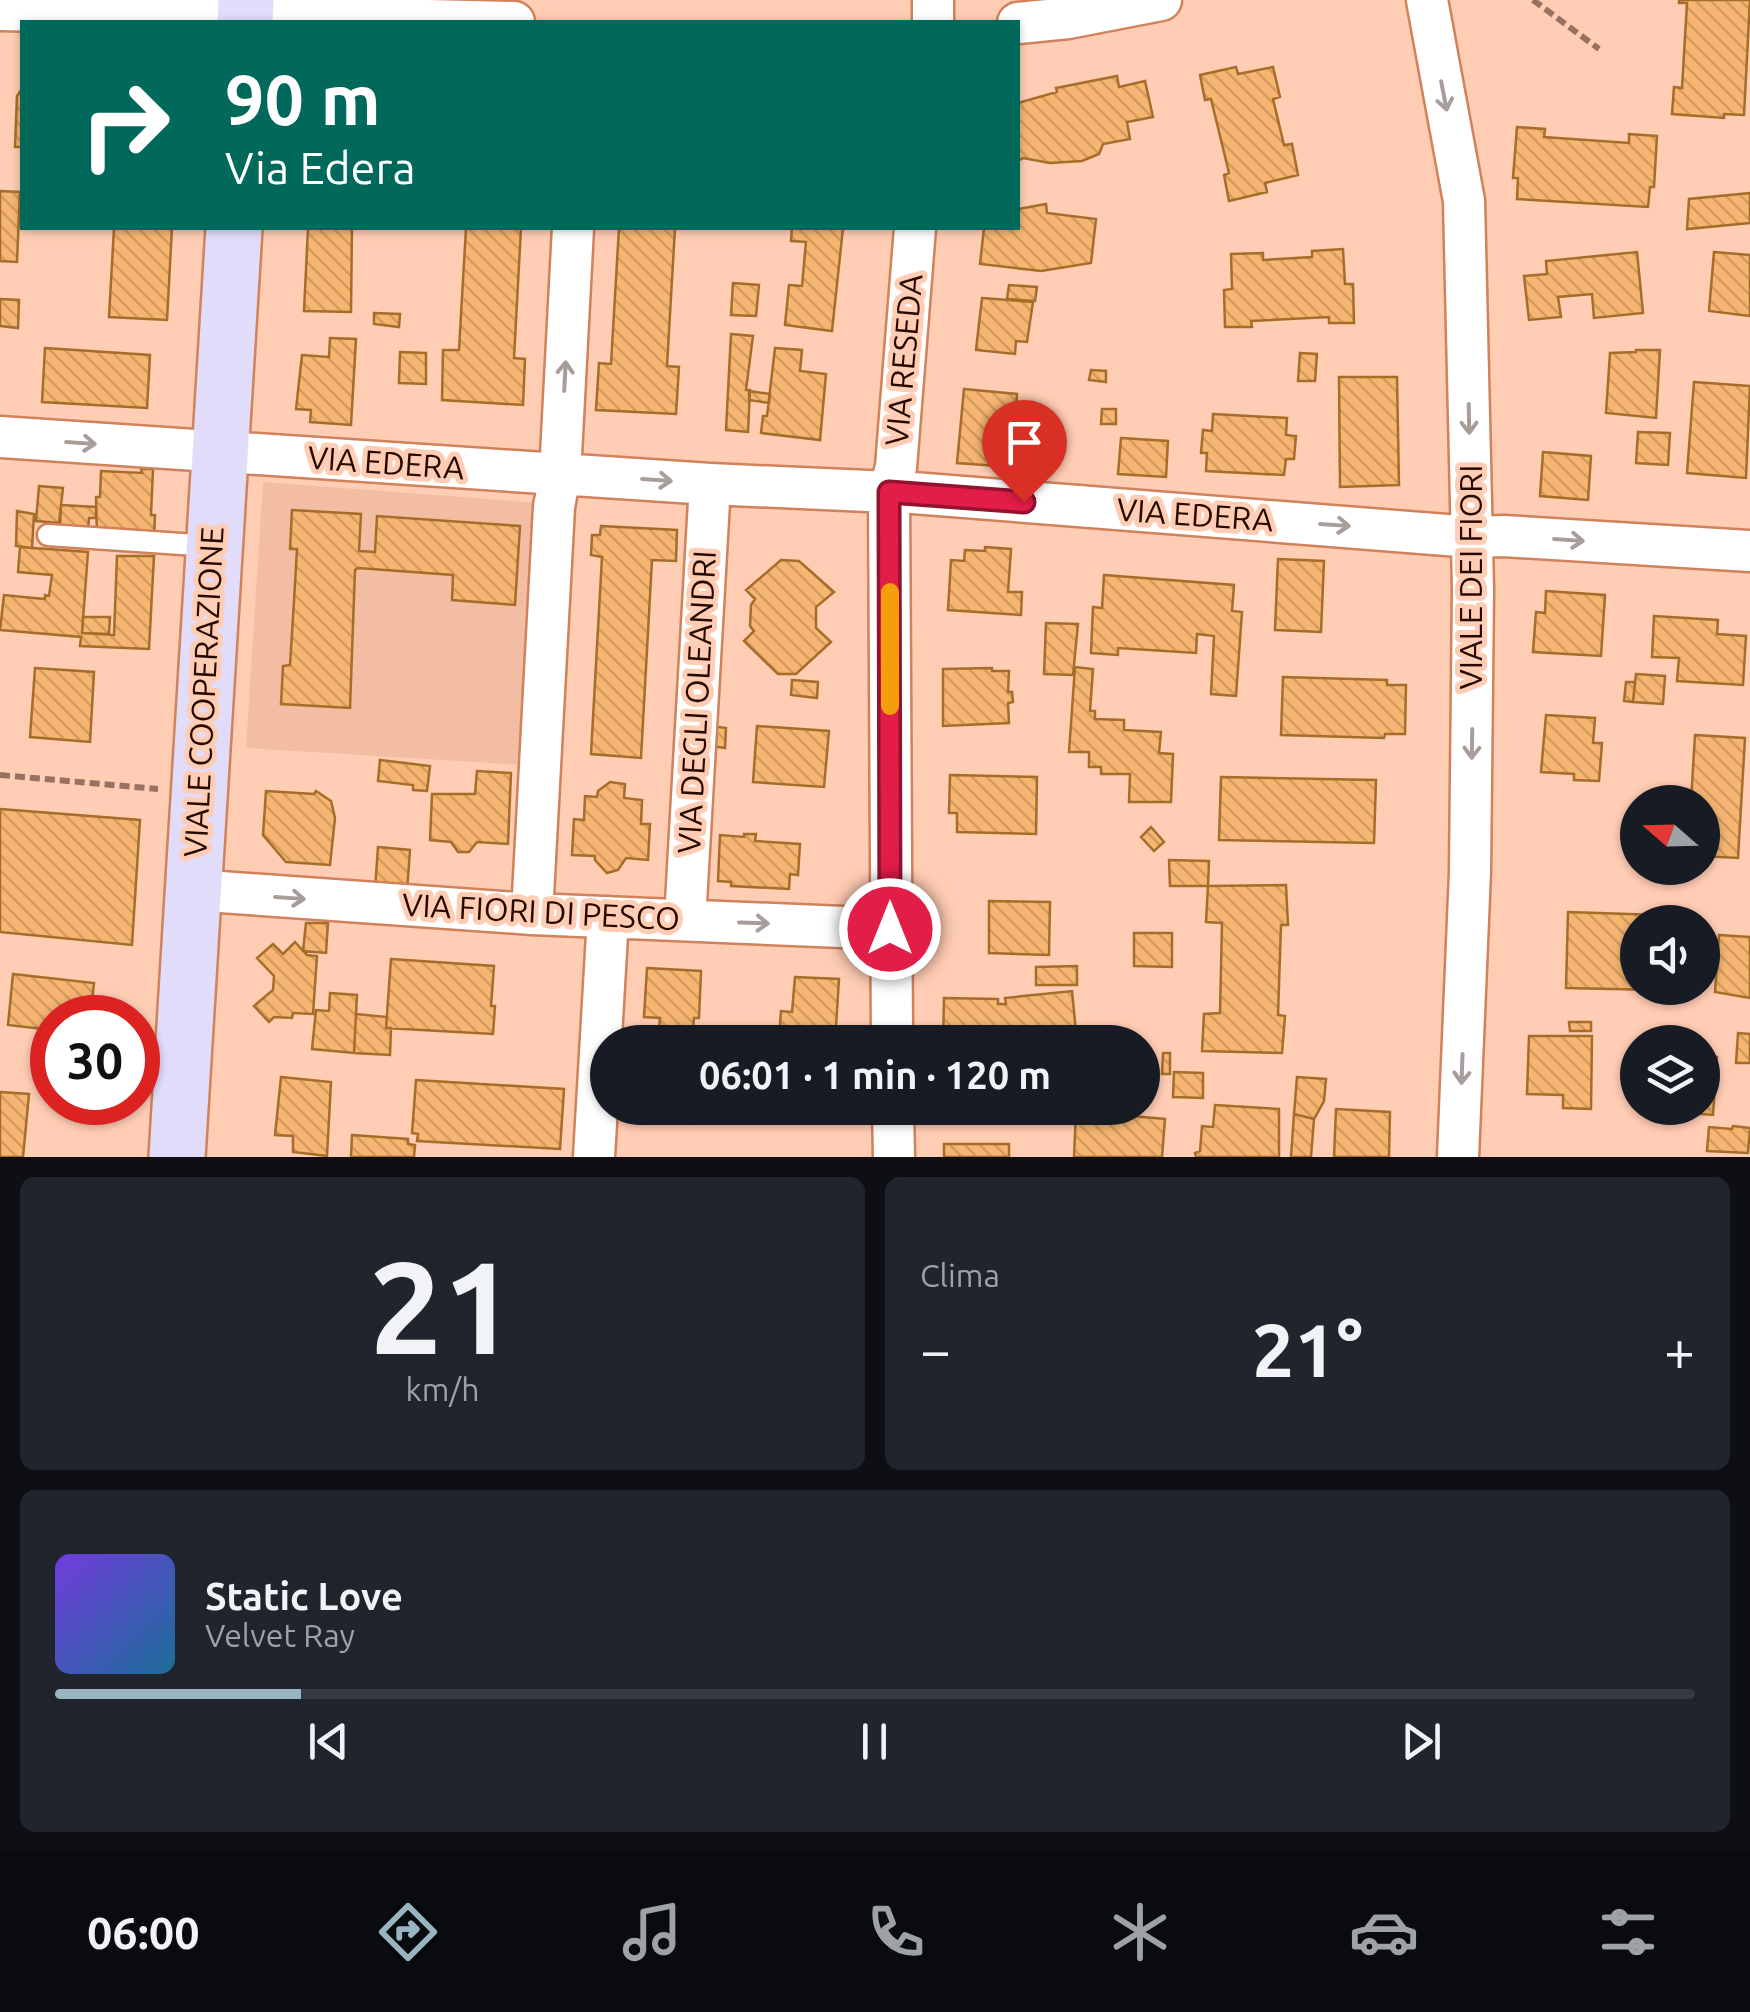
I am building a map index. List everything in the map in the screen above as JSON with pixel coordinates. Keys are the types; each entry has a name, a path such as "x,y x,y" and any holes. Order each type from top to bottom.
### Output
{"street":[{"path":"1020,22 1068,18 1161,0"},
{"name":"VIALE DEI FIORI","path":"1426,0 1464,201 1472,537 1470,872 1458,1157"},
{"path":"0,10 454,20"},
{"name":"VIALE COOPERAZIONE","path":"177,1157 234,230"},
{"path":"532,914 574,230"},
{"name":"VIA RESEDA","path":"892,1025 889,492 896,466 916,230"},
{"name":"VIA EDERA","path":"0,437 710,484 889,492 1472,537 1750,551"},
{"name":"VIA DEGLI OLEANDRI","path":"685,920 710,484"},
{"name":"VIA FIORI DI PESCO","path":"192,890 532,914 890,929"},
{"path":"594,1157 608,918"},
{"path":"893,1125 894,1157"}],"lane":[{"path":"48,534 213,546"}],"path":[{"path":"1533,0 1599,49"},
{"path":"0,775 122,786"}],"shaded area":[{"path":"263,482 539,503 524,765 246,748"}],"building":[{"path":"1679,0 1750,0 1744,115 1724,114 1724,118 1672,114 1674,87 1682,88 1687,3"},
{"path":"1236,67 1238,74 1273,67 1280,97 1273,99 1284,145 1292,144 1298,175 1265,183 1267,192 1229,201 1224,175 1229,173 1211,99 1205,100 1200,75"},
{"path":"1117,76 1119,87 1145,81 1153,117 1127,122 1130,139 1103,144 1099,154 1082,161 1020,160 1020,102 1057,92 1056,88"},
{"path":"20,92 20,147 15,147"},
{"path":"1517,127 1545,129 1544,137 1629,143 1629,134 1657,136 1654,187 1650,187 1648,207 1517,199 1518,178 1513,178"},
{"path":"0,191 20,192 17,262 0,261"},
{"path":"1750,193 1750,223 1687,229 1689,199"},
{"path":"1046,204 1047,213 1096,219 1091,263 1041,271 980,264 984,230 1020,230 1020,209"},
{"path":"114,230 172,230 167,320 109,317"},
{"path":"308,230 352,230 351,312 304,311"},
{"path":"466,230 521,230 514,358 525,359 523,405 442,400 443,350 459,350"},
{"path":"619,230 675,230 667,366 679,367 676,414 596,410 599,363 611,364"},
{"path":"792,230 843,230 832,331 785,325 789,285 802,286 806,242 791,241"},
{"path":"1343,249 1345,284 1353,284 1354,323 1329,323 1329,317 1251,321 1252,327 1225,327 1224,290 1232,289 1231,254 1263,253 1263,260 1312,257 1312,251"},
{"path":"1637,252 1643,313 1594,318 1592,294 1558,297 1561,317 1529,320 1524,276 1547,274 1546,261"},
{"path":"1714,252 1750,255 1750,316 1709,311"},
{"path":"733,283 759,285 756,316 731,315"},
{"path":"1009,285 1037,287 1035,301 1007,299"},
{"path":"982,298 1033,302 1027,342 1016,341 1015,354 976,350"},
{"path":"0,299 19,300 18,328 0,326"},
{"path":"374,313 400,314 399,327 374,324"},
{"path":"731,334 753,336 746,390 750,390 748,432 726,430"},
{"path":"330,338 356,339 351,425 310,422 311,410 296,409 302,355 329,357"},
{"path":"45,348 150,355 147,408 42,402"},
{"path":"775,348 802,350 800,371 826,374 820,440 761,433 763,416 767,416"},
{"path":"1660,350 1656,418 1606,413 1610,353"},
{"path":"400,352 426,353 426,384 399,383"},
{"path":"1300,353 1317,354 1315,381 1298,381"},
{"path":"1091,370 1106,371 1106,382 1089,380"},
{"path":"1339,377 1397,377 1399,485 1340,487"},
{"path":"1694,382 1750,386 1746,478 1687,473"},
{"path":"964,389 1017,394 1011,467 957,463"},
{"path":"749,391 770,394 769,403 749,400"},
{"path":"1102,409 1116,409 1116,424 1101,424"},
{"path":"1213,414 1287,418 1286,435 1296,436 1294,459 1286,459 1284,475 1206,471 1207,453 1201,453 1203,430 1212,431"},
{"path":"1638,432 1670,433 1668,465 1636,463"},
{"path":"1121,438 1168,441 1166,477 1118,474"},
{"path":"1543,452 1591,456 1588,500 1540,496"},
{"path":"141,469 153,469 154,537 97,535 96,497 100,497 101,471 142,473"},
{"path":"39,486 63,488 59,523 36,521"},
{"path":"61,505 96,507 96,518 89,518 88,530 60,527"},
{"path":"292,510 361,514 359,551 375,552 377,516 520,526 515,605 452,600 453,575 358,568 350,708 281,704 283,666 290,665 297,549 290,549"},
{"path":"17,511 34,514 32,548 16,546"},
{"path":"601,526 677,530 676,561 652,560 641,758 591,754 602,557 591,555 592,535 600,535"},
{"path":"20,547 88,552 82,633 114,635 117,556 154,556 149,649 80,646 81,637 0,630 4,595 45,599 45,595 49,596 52,575 18,572"},
{"path":"985,547 1011,549 1008,592 1022,592 1021,615 948,610 951,560 964,561 965,550 985,551"},
{"path":"1278,559 1324,561 1321,632 1275,630"},
{"path":"781,560 799,561 834,592 816,607 816,628 831,642 796,674 778,674 744,641 754,631 750,626 755,599 746,590"},
{"path":"1104,575 1234,585 1232,611 1242,612 1236,696 1211,694 1214,636 1197,634 1196,653 1118,648 1118,655 1091,653 1093,607 1102,608"},
{"path":"1546,591 1605,595 1601,656 1533,652 1536,612 1545,613"},
{"path":"1654,616 1718,620 1717,634 1746,636 1743,685 1677,681 1679,658 1652,657"},
{"path":"83,617 110,617 109,634 82,633"},
{"path":"1046,623 1078,624 1073,675 1044,674"},
{"path":"1075,667 1093,669 1090,711 1095,711 1095,719 1124,720 1124,730 1161,732 1159,753 1173,754 1171,802 1129,802 1130,774 1101,774 1101,767 1089,767 1089,752 1069,752"},
{"path":"35,668 94,672 90,742 30,737"},
{"path":"943,669 1009,671 1008,692 1012,692 1013,702 1008,703 1009,723 943,726"},
{"path":"1636,674 1665,676 1663,704 1633,702"},
{"path":"1283,677 1387,680 1387,685 1406,685 1405,734 1385,734 1384,738 1281,735"},
{"path":"792,680 818,682 817,698 791,695"},
{"path":"1626,682 1635,682 1633,702 1624,701"},
{"path":"1546,715 1595,718 1593,743 1602,743 1599,781 1574,780 1574,774 1541,772"},
{"path":"712,726 726,728 725,748 711,746"},
{"path":"757,726 829,731 824,787 753,782"},
{"path":"1695,735 1745,738 1738,858 1720,857 1720,785 1692,785"},
{"path":"380,760 430,766 427,791 413,790 413,785 378,781"},
{"path":"477,771 511,773 508,844 477,842 469,852 458,852 451,842 430,840 432,794 475,794"},
{"path":"950,775 1037,777 1036,834 957,832 957,813 949,813"},
{"path":"1221,777 1376,780 1374,843 1219,840"},
{"path":"610,782 625,784 624,798 642,800 641,824 650,824 648,860 626,858 618,870 607,873 595,856 572,855 574,819 584,820 585,796 597,797 598,791"},
{"path":"266,791 316,791 331,801 335,818 330,865 286,862 263,835"},
{"path":"0,809 140,820 132,945 0,932"},
{"path":"1151,827 1164,842 1154,851 1141,837"},
{"path":"756,834 755,841 800,844 798,875 790,874 789,889 731,886 731,882 718,881 720,835"},
{"path":"378,847 410,850 407,892 375,889"},
{"path":"1169,860 1209,861 1208,886 1170,886"},
{"path":"1286,885 1288,925 1281,925 1278,1015 1285,1016 1282,1053 1202,1051 1204,1014 1220,1013 1222,923 1206,922 1208,886"},
{"path":"989,901 1050,902 1049,955 989,953"},
{"path":"1568,912 1620,914 1620,989 1566,988"},
{"path":"306,923 328,923 326,953 303,951"},
{"path":"1134,933 1172,933 1172,967 1134,966"},
{"path":"1720,935 1750,937 1750,998 1720,993"},
{"path":"295,942 307,955 317,956 313,1014 293,1013 292,1018 274,1017 269,1022 254,1006 273,990 274,976 257,958 273,944 283,954"},
{"path":"391,959 494,966 493,1034 386,1028"},
{"path":"1077,966 1077,985 1036,985 1036,967"},
{"path":"647,968 701,971 699,1018 694,1018 693,1025 659,1025 660,1018 644,1017"},
{"path":"13,974 94,983 93,995 30,995 30,1028 8,1025"},
{"path":"795,977 839,979 836,1025 780,1025 781,1011 792,1012"},
{"path":"1072,991 1075,1025 943,1025 944,998 998,999 998,1004 1006,1004 1005,998"},
{"path":"330,993 357,995 354,1053 312,1049 316,1010 329,1011"},
{"path":"356,1014 387,1017 386,1028 391,1028 390,1055 354,1053"},
{"path":"1569,1022 1591,1022 1591,1031 1570,1031"},
{"path":"1738,1033 1750,1034 1750,1063 1736,1063"},
{"path":"1529,1036 1592,1036 1591,1109 1563,1108 1563,1095 1527,1094"},
{"path":"1163,1053 1170,1053 1170,1074 1162,1074"},
{"path":"1174,1072 1203,1073 1203,1098 1173,1097"},
{"path":"281,1077 331,1082 327,1156 293,1152 293,1136 275,1135"},
{"path":"1297,1077 1326,1079 1324,1101 1314,1119 1294,1114"},
{"path":"416,1080 564,1089 560,1149 417,1141 418,1134 412,1133"},
{"path":"0,1092 29,1094 23,1157 0,1157"},
{"path":"1215,1105 1279,1109 1279,1157 1196,1157 1202,1126 1213,1127"},
{"path":"1336,1109 1390,1112 1389,1157 1334,1157"},
{"path":"1294,1114 1314,1119 1311,1157 1291,1157"},
{"path":"1160,1119 1165,1119 1162,1157 1074,1157 1075,1125 1160,1125"},
{"path":"1709,1127 1750,1128 1748,1153 1707,1151"},
{"path":"352,1135 408,1139 408,1144 415,1145 414,1157 351,1157"},
{"path":"944,1144 1009,1144 1009,1157 944,1157"}],"slow traffic":[{"path":"890,592 890,706"}],"route":[{"path":"890,929 889,492 1024,502"}]}
